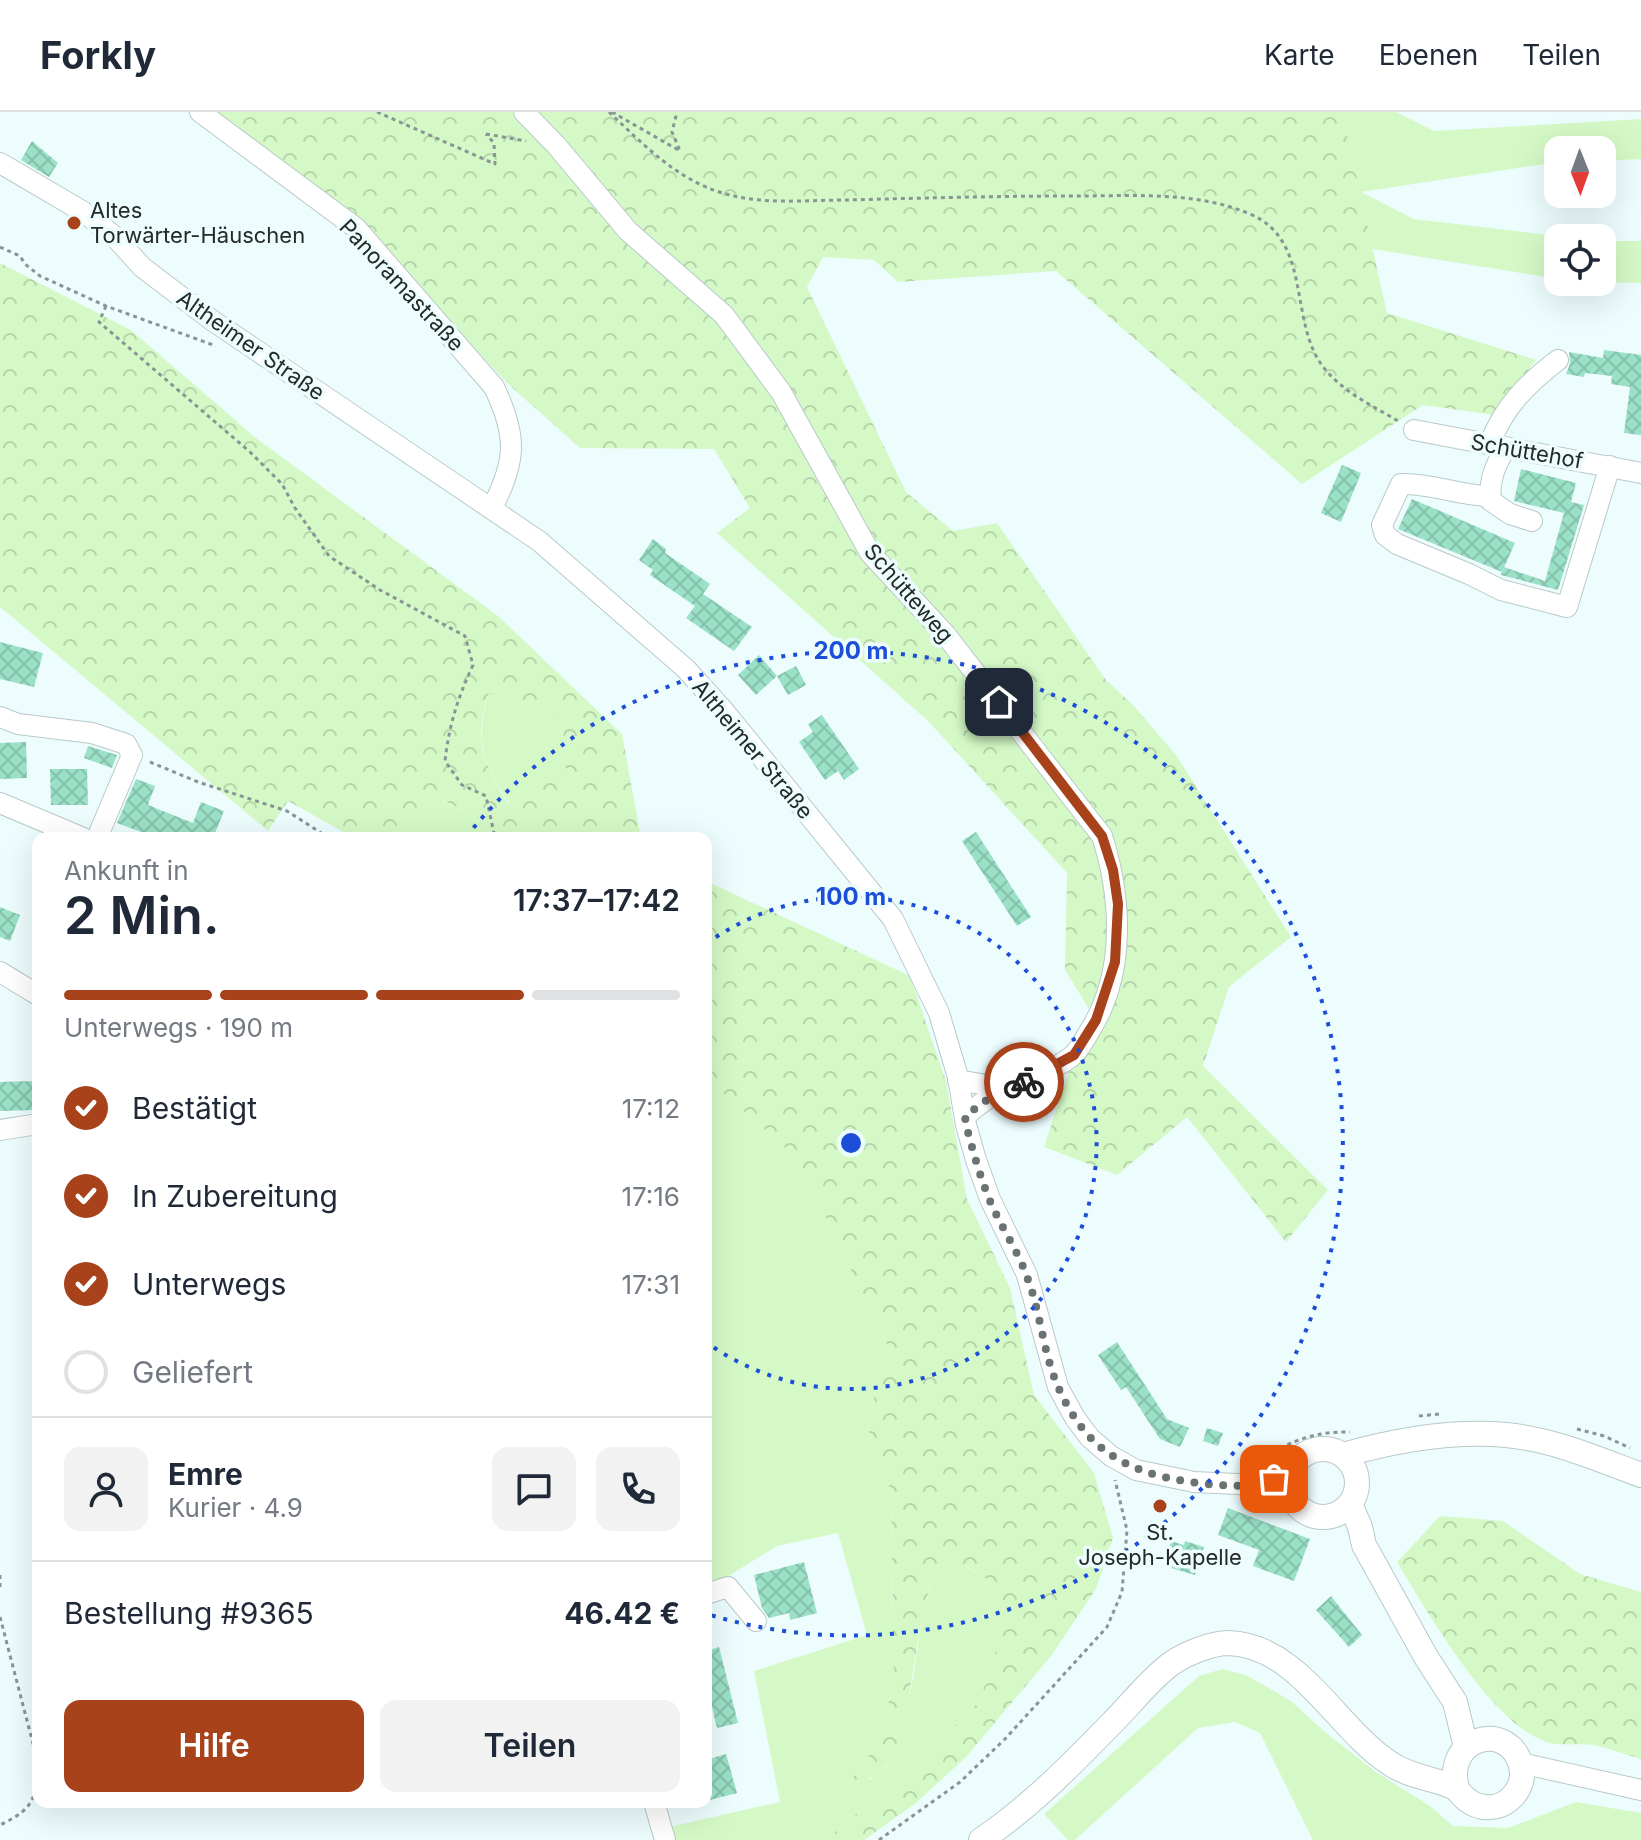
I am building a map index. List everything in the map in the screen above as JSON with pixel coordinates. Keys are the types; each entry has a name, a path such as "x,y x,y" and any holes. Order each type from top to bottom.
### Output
{"main road":[{"path":"1349,1464 1422,1439 1461,1433 1509,1435 1562,1447 1641,1475"},
{"path":"1323,1448 1349,1464 1355,1494 1350,1504 1328,1517 1305,1513 1290,1484 1295,1463 1312,1450 1323,1448"},
{"path":"1350,1504 1364,1545 1426,1657 1455,1702 1472,1715 1470,1750 1453,1776 1463,1798 1473,1804 1495,1807 1514,1795 1520,1774 1509,1746 1470,1750 1411,1773"},
{"path":"1328,1517 1364,1545"},
{"path":"981,1840 1065,1772 1172,1663 1207,1647 1228,1643 1260,1649 1285,1662 1392,1765 1429,1781 1457,1788"}],"street":[{"name":"Panoramastraße","path":"200,112 356,228 494,387 508,416 512,445 505,482 492,508"},
{"name":"Schütteweg","path":"524,112 628,231 724,315 781,392 870,553 945,634 1102,836 1113,870 1118,904 1115,962 1096,1020 1074,1055 1031,1080 1003,1088 965,1116"},
{"name":"Altheimer Straße","path":"0,163 82,211 114,236 142,267 213,321 539,541 686,669 724,711 893,919 939,1013 990,1199 1027,1275 1058,1387 1090,1438 1111,1456 1136,1470 1166,1478 1218,1484 1290,1484"},
{"path":"1532,521 1503,510 1491,501 1491,477 1498,446 1497,424 1511,402 1558,360"},
{"name":"Schüttehof","path":"1414,430 1641,473"},
{"path":"1490,496 1475,496 1419,484 1401,484 1382,525 1385,535 1397,544 1501,590 1567,607 1610,466"},
{"path":"0,717 18,724 92,733 126,744 132,755 100,832"},
{"path":"0,803 69,832"},
{"path":"0,972 32,991"},
{"name":"Schütteweg","path":"958,1080 1003,1088"},
{"path":"0,1130 32,1125"},
{"path":"712,1592 728,1587 756,1621"},
{"path":"1520,1774 1574,1775 1641,1790"},
{"path":"656,1808 663,1832"},
{"path":"663,1808 663,1832"}],"path":[{"path":"377,112 495,164 494,143 486,134 556,145"},
{"path":"610,112 680,151 672,132 677,112"},
{"path":"610,112 670,169 725,194 770,201 1012,196 1164,197 1205,201 1252,214 1279,234 1293,262 1307,334 1320,362 1344,389 1414,430"},
{"path":"0,247 20,256 40,276 106,306 222,349"},
{"path":"106,306 99,322 250,452 282,484 329,556 380,590 465,636 473,665 449,726 445,761 462,785 486,796 494,832"},
{"path":"132,755 198,782 287,811 320,832"},
{"path":"879,1840 960,1782 1005,1739 1107,1627 1122,1592 1127,1530 1111,1456"},
{"path":"0,1576 0,1590"},
{"path":"0,1617 32,1740"},
{"path":"0,1825 24,1813 32,1800"}],"green space":[{"path":"215,112 1342,112 1387,313 1536,360 1494,415 1423,405 1302,484 1056,271 898,282 874,260 823,257 807,287 906,492 953,531 997,523 1106,680 1133,705 1176,755 1291,937 1229,987 1203,1066 1328,1190 1286,1242 1187,1117 1117,1175 1044,1147 1074,1055 1096,1020 1065,970 1067,873 928,721 717,533 750,508 714,449 580,448 507,383 358,221"},
{"path":"1342,112 1396,112 1434,131 1641,119 1641,159 1616,160 1616,136 1544,136 1544,164 1361,192 1414,219 1544,234 1544,277 1372,249"},
{"path":"1616,241 1641,241 1641,283 1616,283"},
{"path":"0,263 131,330 256,438 498,616 622,734 640,832 481,832 474,816 435,796 412,821 407,832 343,832 288,801 268,831 0,607","holes":["489,693 526,704 552,707 563,735 562,764 574,776 573,783 537,777 521,799 508,804 483,751 481,725"]},
{"path":"489,693 526,704 552,707 563,734 562,764 574,776 573,783 509,804 487,763 484,751 482,726"},
{"path":"434,796 474,816 481,832 407,832 412,821"},
{"path":"712,884 910,976 946,1081 967,1199 1010,1288 1034,1395 1094,1473 1113,1538 1096,1589 1051,1656 966,1757 916,1803 864,1840 825,1840 913,1768 979,1702 995,1655 1003,1606 988,1580 965,1565 937,1572 924,1608 904,1717 892,1755 877,1775 851,1780 868,1758 894,1688 891,1491 869,1431 877,1376 887,1345 797,1158 712,1083"},
{"path":"712,1083 797,1158 887,1345 877,1376 869,1431 891,1491 894,1688 868,1758 852,1779 871,1779 886,1767 900,1731 913,1679 923,1609 937,1572 964,1565 988,1580 1003,1606 995,1655 979,1702 913,1768 825,1840 668,1840 665,1828 780,1802 754,1671 867,1635 838,1533 777,1546 712,1584"},
{"path":"1440,1516 1503,1521 1580,1574 1641,1592 1641,1759 1593,1745 1550,1743 1529,1733 1507,1716 1485,1692 1443,1637 1397,1562"},
{"path":"1222,1669 1246,1675 1291,1701 1376,1772 1430,1806 1453,1826 1508,1828 1576,1802 1641,1813 1641,1840 1313,1840 1260,1733 1235,1722 1198,1728 1075,1840 1068,1840 1044,1814 1199,1676"}],"building":[{"path":"32,141 58,163 49,177 21,160"},
{"path":"1604,350 1641,355 1641,435 1624,433 1630,387 1611,384 1612,376 1566,374 1570,364 1569,352 1603,358"},
{"path":"1342,465 1361,473 1341,522 1321,513"},
{"path":"1521,469 1576,483 1571,502 1584,505 1558,590 1501,575 1504,567 1545,581 1564,513 1514,501"},
{"path":"1412,499 1515,543 1502,572 1398,529"},
{"path":"653,539 666,549 665,553 710,584 703,594 752,627 734,651 686,618 695,606 650,575 653,570 639,560"},
{"path":"0,642 43,653 34,687 0,679"},
{"path":"759,655 777,676 756,695 738,675"},
{"path":"796,666 806,685 788,695 777,676"},
{"path":"822,715 859,769 844,780 838,771 825,780 799,742 813,732 808,724"},
{"path":"26,742 27,778 0,779 0,743"},
{"path":"88,746 117,755 112,768 84,758"},
{"path":"50,769 87,769 88,805 51,805"},
{"path":"136,779 155,786 148,805 193,823 201,802 224,811 215,832 141,832 117,823"},
{"path":"976,832 1031,917 1017,926 962,841"},
{"path":"0,907 20,915 10,941 0,937"},
{"path":"32,1081 32,1110 0,1111 0,1082"},
{"path":"1117,1342 1167,1419 1189,1428 1180,1447 1160,1439 1126,1387 1121,1390 1098,1355"},
{"path":"1207,1428 1223,1433 1218,1446 1203,1441"},
{"path":"1228,1508 1310,1539 1294,1581 1253,1566 1259,1550 1218,1535"},
{"path":"1171,1541 1184,1545 1185,1541 1204,1547 1195,1575 1164,1566"},
{"path":"804,1562 817,1613 790,1620 789,1613 769,1618 762,1608 754,1575"},
{"path":"1331,1596 1362,1635 1349,1647 1316,1610"},
{"path":"719,1647 738,1723 717,1728 712,1707 712,1649"},
{"path":"726,1754 737,1793 712,1799 712,1758"}],"way so far":[{"path":"1024,1082 1003,1088 965,1116 966,1125 990,1199 1027,1275 1058,1387 1075,1418 1090,1438 1111,1456 1136,1470 1166,1478 1218,1484 1259,1485 1274,1479"}],"place":[{"name":"Altes Torwärter-Häuschen","path":"74,223"},
{"name":"St. Joseph-Kapelle","path":"1160,1506"}],"route":[{"path":"999,702 1102,836 1113,870 1118,904 1115,962 1096,1020 1074,1055 1024,1082"}]}
